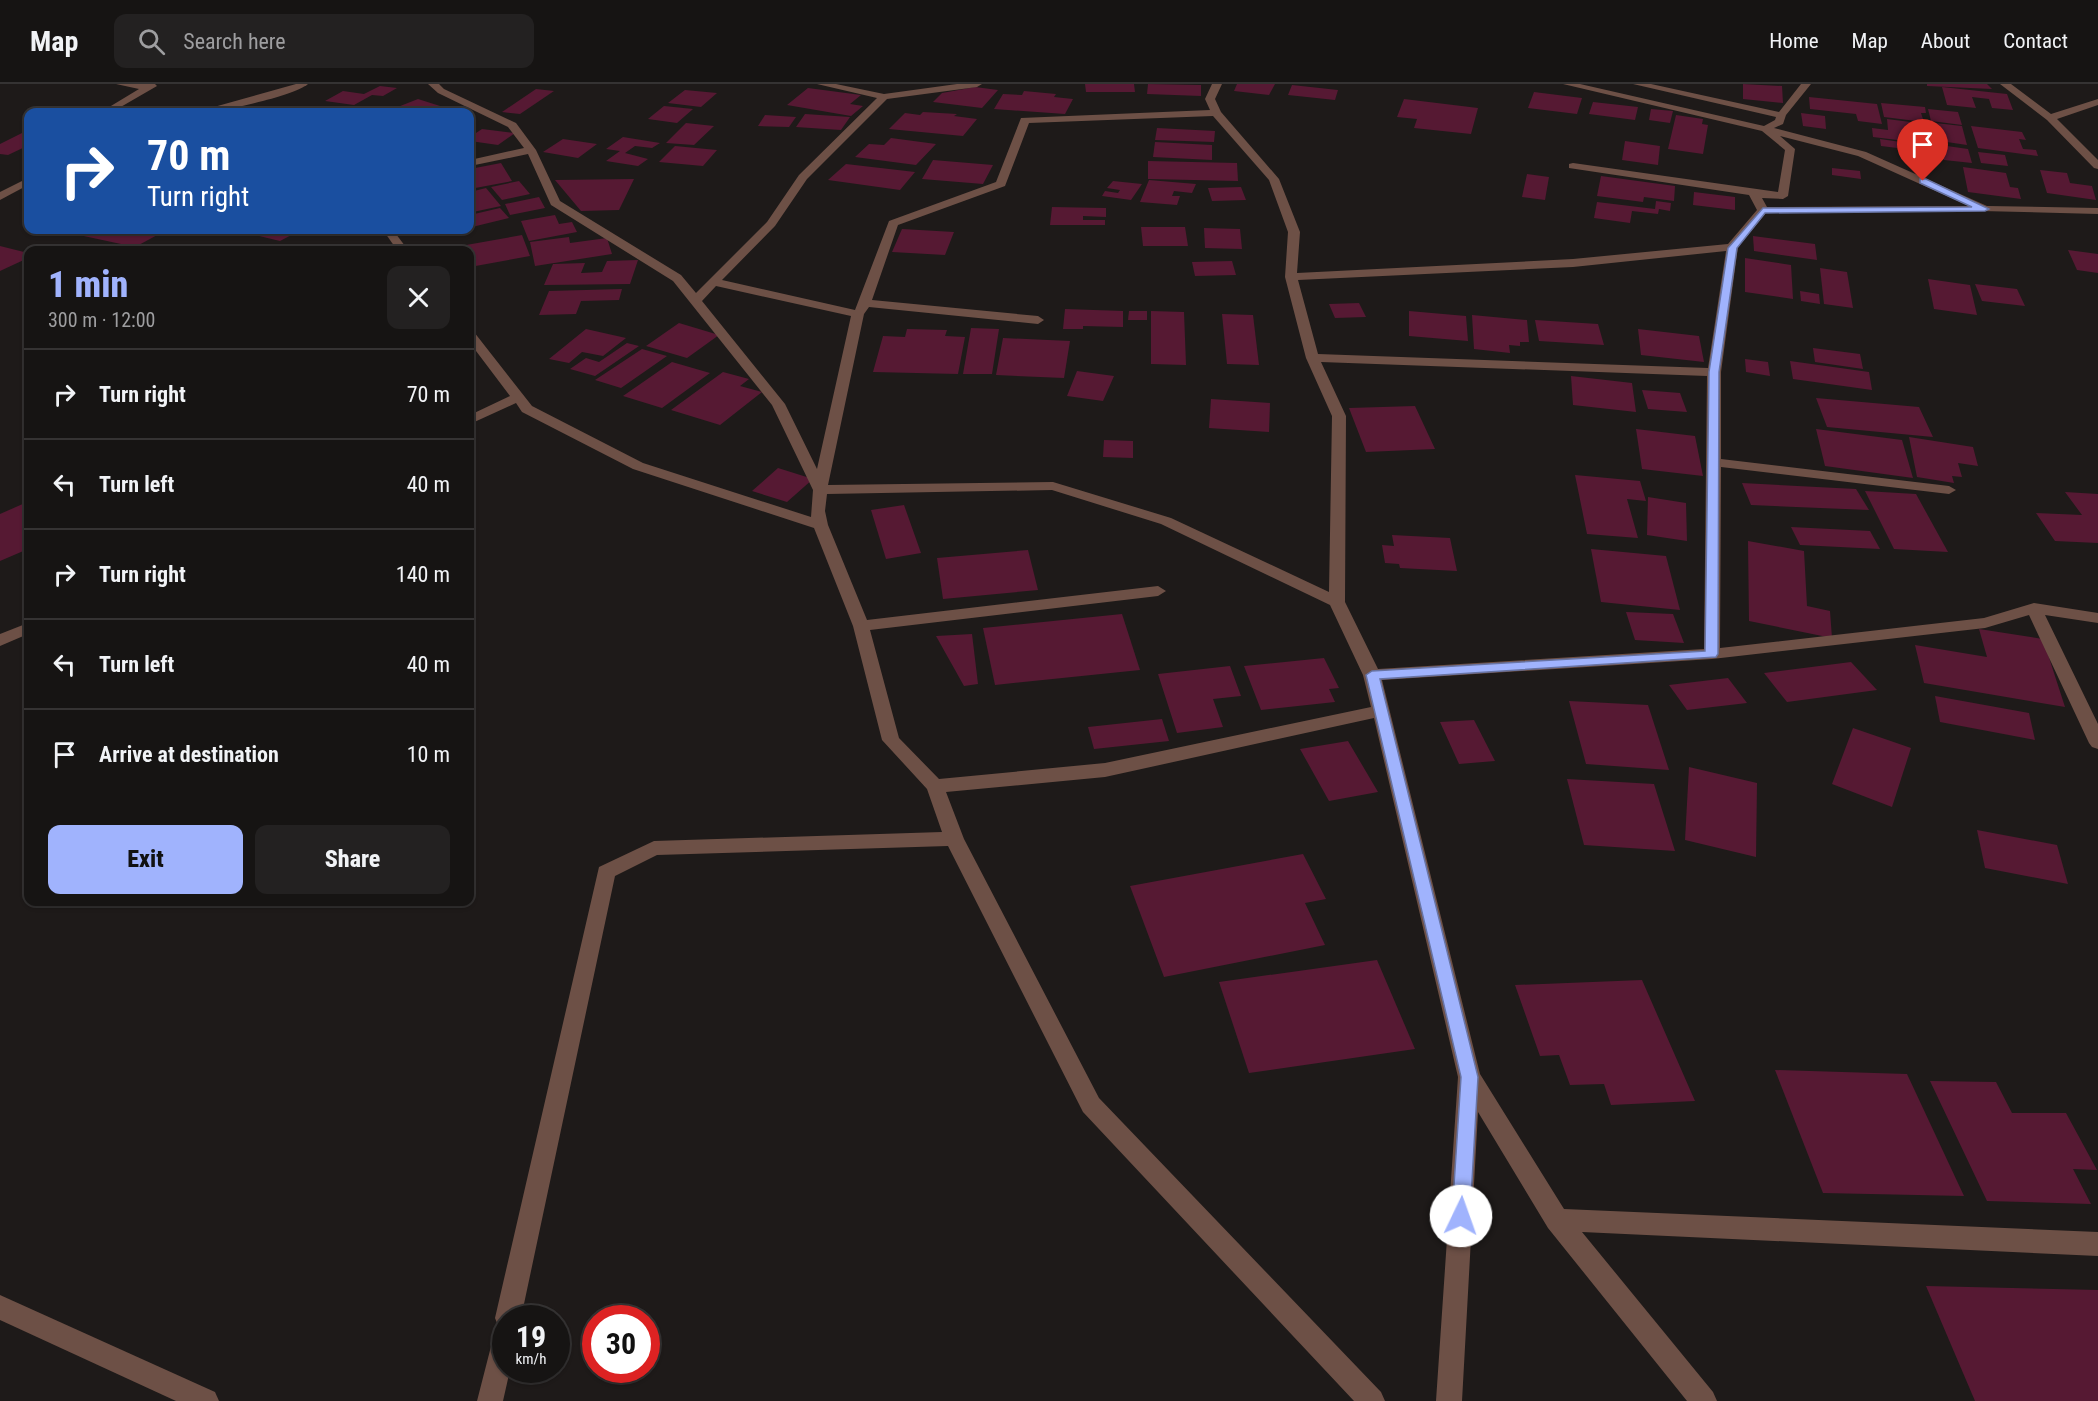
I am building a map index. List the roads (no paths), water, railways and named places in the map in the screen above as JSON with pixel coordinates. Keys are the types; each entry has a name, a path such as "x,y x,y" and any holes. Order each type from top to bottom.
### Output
{"street":[{"path":"121,84 152,86"},
{"path":"217,108 291,90 303,84"},
{"path":"433,84 441,91 512,125 531,150 555,203 677,278 778,404 820,490"},
{"path":"822,84 884,97 916,88 977,84"},
{"path":"1217,84 1210,99 1216,113 1274,179 1294,232 1291,277 1312,358 1339,416 1337,602 1372,675 1469,1077 1449,1401"},
{"path":"1568,84 1765,129 1862,154 1985,209"},
{"path":"1638,84 1781,116"},
{"path":"1765,129 1779,122 1781,116 1806,84"},
{"path":"2005,84 2050,118 2098,166"},
{"path":"113,108 152,86"},
{"path":"696,300 771,224 803,177 884,97"},
{"path":"2050,118 2098,102"},
{"path":"1216,113 1025,120 1001,183 893,223 861,308 820,490 818,511 820,525 861,626 891,740 935,786 954,839 1092,1105 1372,1401"},
{"path":"1765,129 1790,149 1783,196"},
{"path":"474,162 531,150"},
{"path":"1573,166 1783,196"},
{"path":"0,197 23,189"},
{"path":"1763,210 1754,194 1783,196"},
{"path":"1763,210 2098,211"},
{"path":"1712,654 1714,372 1732,248 1763,210"},
{"path":"1291,277 1573,263 1732,248"},
{"path":"714,282 861,308 1038,320"},
{"path":"474,341 526,409 638,466 820,525"},
{"path":"1312,358 1714,372"},
{"path":"474,418 518,397"},
{"path":"1713,462 1949,490"},
{"path":"820,490 1053,486 1166,521 1337,602"},
{"path":"861,626 1158,591"},
{"path":"1372,675 1712,654 1985,623 2034,608 2098,618"},
{"path":"2034,608 2098,743"},
{"path":"0,641 24,630"},
{"path":"935,786 1105,770 1379,711"},
{"path":"511,1305 606,872 654,848 954,839"},
{"path":"1469,1077 1557,1220 1704,1401"},
{"path":"1557,1220 2098,1244"},
{"path":"0,1307 206,1401"},
{"path":"490,1401 494,1383"}]}
